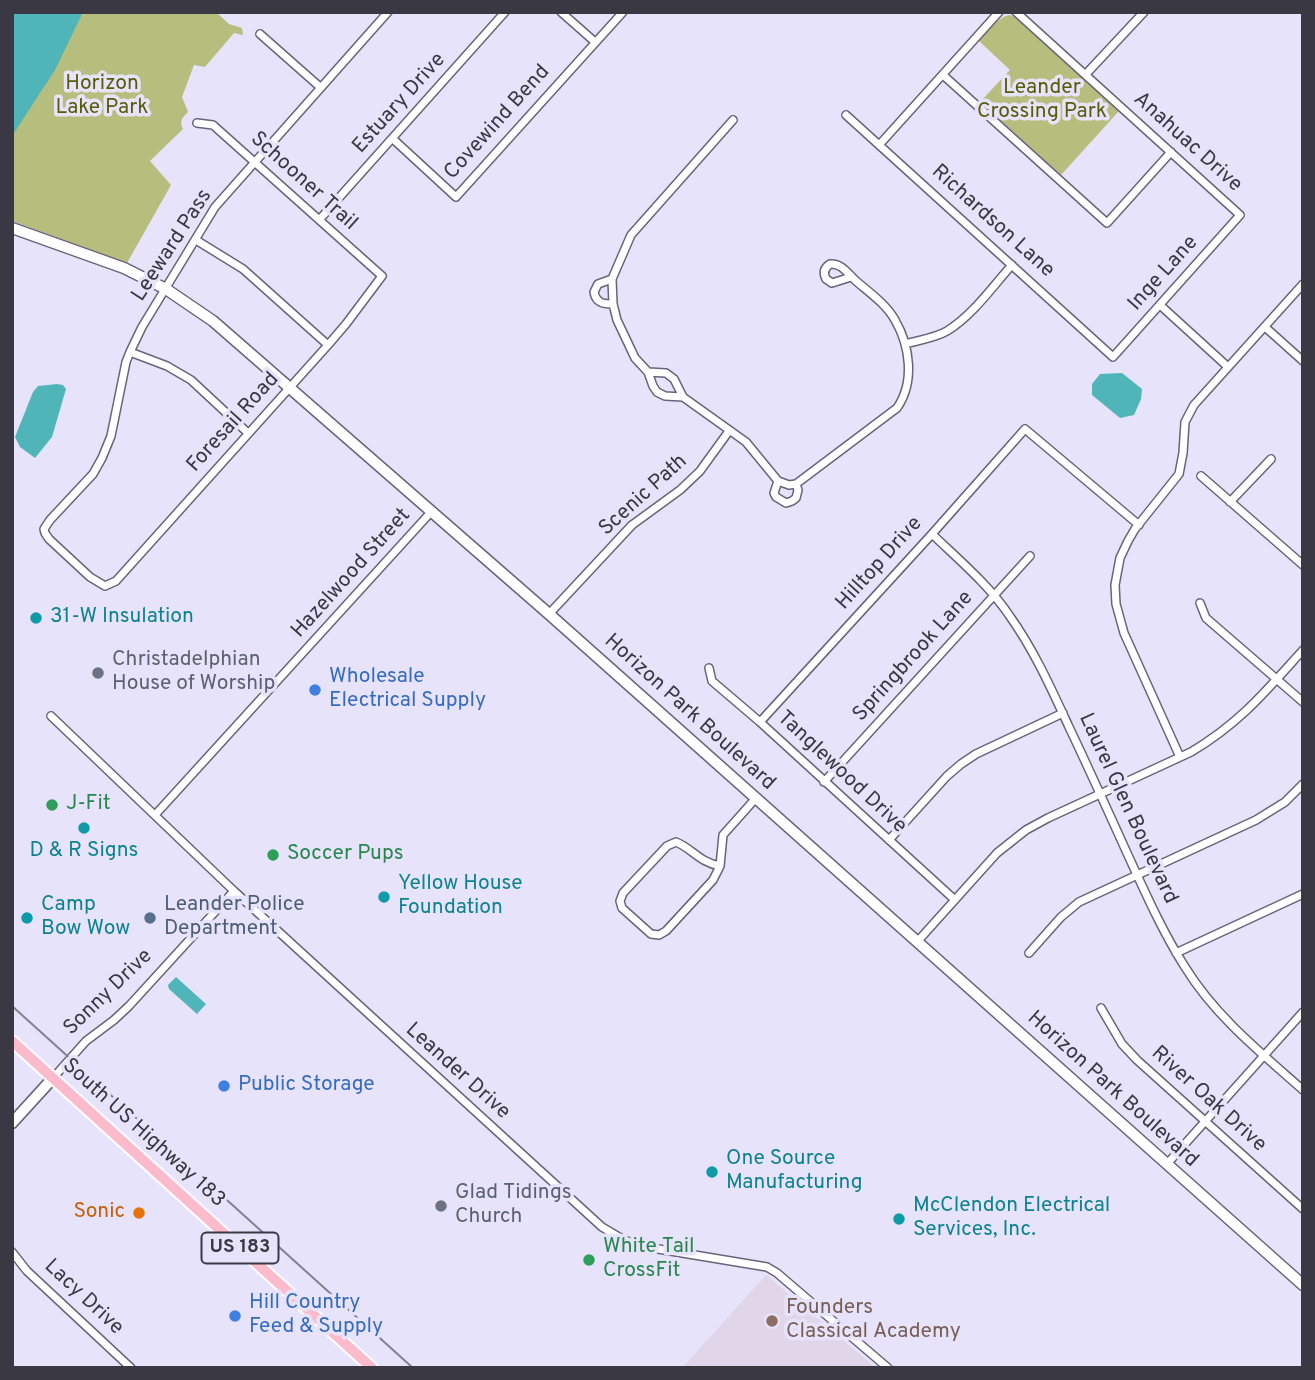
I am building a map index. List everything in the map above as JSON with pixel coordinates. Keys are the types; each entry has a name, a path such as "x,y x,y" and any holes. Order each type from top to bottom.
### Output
{"main road":[{"name":"South US Highway 183","path":"12,1041 372,1368"}],"street":[{"name":"Leeward Pass","path":"105,586 90,577 49,539 44,529 93,474 102,458 111,436 126,362 142,327 215,207 388,12"},
{"name":"Estuary Drive","path":"320,219 505,12"},
{"path":"561,12 595,42"},
{"name":"Covewind Bend","path":"393,139 456,197 623,12"},
{"path":"880,145 999,12"},
{"name":"Anahuac Drive","path":"1016,12 1240,215"},
{"path":"1086,74 1144,12"},
{"path":"260,34 320,88"},
{"path":"943,75 1107,223 1171,152"},
{"name":"Richardson Lane","path":"846,115 1113,357"},
{"path":"683,397 657,393 648,372 635,358 623,335 613,304 611,279 631,235 733,120"},
{"name":"Schooner Trail","path":"197,123 213,124 382,276"},
{"name":"Inge Lane","path":"1113,357 1240,215"},
{"name":"Horizon Park Boulevard","path":"12,228 113,264 166,289 213,321 549,614 1303,1285"},
{"path":"196,240 243,269 328,345"},
{"path":"905,344 945,332 957,324 1012,265"},
{"name":"Foresail Road","path":"105,586 116,580 290,388 346,324 382,276"},
{"path":"648,372 666,373 674,379 683,397 746,442 778,481 789,485 796,484 897,408 904,398 908,358 905,344 894,319 880,301 851,277"},
{"path":"611,279 598,284 594,292 599,302 613,304"},
{"path":"1180,757 1124,633 1116,604 1116,575 1120,558 1139,525 1179,474 1185,422 1194,405 1303,284"},
{"path":"1160,305 1228,367"},
{"path":"1265,327 1303,361"},
{"path":"130,352 167,366 191,380 248,433"},
{"name":"Hilltop Drive","path":"760,722 1025,429 1139,525"},
{"name":"Scenic Path","path":"549,614 632,525 680,490 700,471 729,431"},
{"path":"1230,502 1271,459"},
{"path":"1201,476 1303,565"},
{"path":"778,481 774,493 786,503 796,498 796,484"},
{"name":"Hazelwood Street","path":"155,815 432,511"},
{"name":"Laurel Glen Boulevard","path":"932,534 994,596 1028,643 1155,912 1186,970 1224,1017 1303,1090"},
{"name":"Springbrook Lane","path":"824,782 1030,556"},
{"path":"1200,603 1206,618 1303,702"},
{"path":"917,942 997,853 1016,837 1037,823 1180,757 1210,740 1245,713 1303,650"},
{"name":"Tanglewood Drive","path":"709,668 712,681 955,900"},
{"path":"889,840 961,764 976,754 1063,713"},
{"name":"Leander Drive","path":"51,716 234,891 609,1232 640,1246 766,1266 888,1368"},
{"path":"1029,953 1072,906 1266,815 1303,784"},
{"path":"720,866 709,864 676,842 667,846 623,893 620,901 622,908 651,934 659,936 666,931 713,880 720,866 723,835 756,798"},
{"name":"Sonny Drive","path":"12,1123 86,1041 129,1006 234,891"},
{"path":"1176,953 1303,894"},
{"name":"River Oak Drive","path":"1101,1008 1122,1044 1137,1060 1303,1209"},
{"path":"1167,1164 1303,1012"},
{"name":"Lacy Drive","path":"12,1252 27,1271 131,1368"}],"shaded area":[{"path":"12,12 83,12 55,70 12,136"},
{"path":"1122,373 1142,389 1134,415 1120,418 1092,395 1092,384 1100,374"},
{"path":"57,384 66,389 52,437 35,458 20,447 15,437 33,392 38,386"},
{"path":"176,977 206,1004 197,1014 169,989 168,985"},
{"name":"Founders Classical Academy","path":"766,1275 876,1368 682,1368"}],"green space":[{"name":"Horizon Lake Park","path":"54,12 216,12 229,24 242,28 243,35 234,33 205,67 194,65 182,97 188,112 182,120 183,129 150,161 171,185 127,263 12,221 12,98"},
{"name":"Leander Crossing Park","path":"1010,15 1017,18 1119,111 1061,175 980,102 1010,70 979,41 997,22"}],"railway":[{"path":"12,1006 413,1368"}],"place":[{"name":"31-W Insulation","path":"36,618"},
{"name":"Christadelphian House of Worship","path":"98,673"},
{"name":"Wholesale Electrical Supply","path":"315,690"},
{"name":"J-Fit","path":"52,805"},
{"name":"D & R Signs","path":"84,828"},
{"name":"Soccer Pups","path":"273,855"},
{"name":"Yellow House Foundation","path":"384,897"},
{"name":"Camp Bow Wow","path":"27,918"},
{"name":"Leander Police Department","path":"150,918"},
{"name":"Public Storage","path":"224,1086"},
{"name":"One Source Manufacturing","path":"712,1172"},
{"name":"Glad Tidings Church","path":"441,1206"},
{"name":"Sonic","path":"139,1213"},
{"name":"McClendon Electrical Services, Inc.","path":"899,1219"},
{"name":"White Tail CrossFit","path":"589,1260"},
{"name":"Hill Country Feed & Supply","path":"235,1316"},
{"name":"Founders Classical Academy","path":"772,1321"}]}
